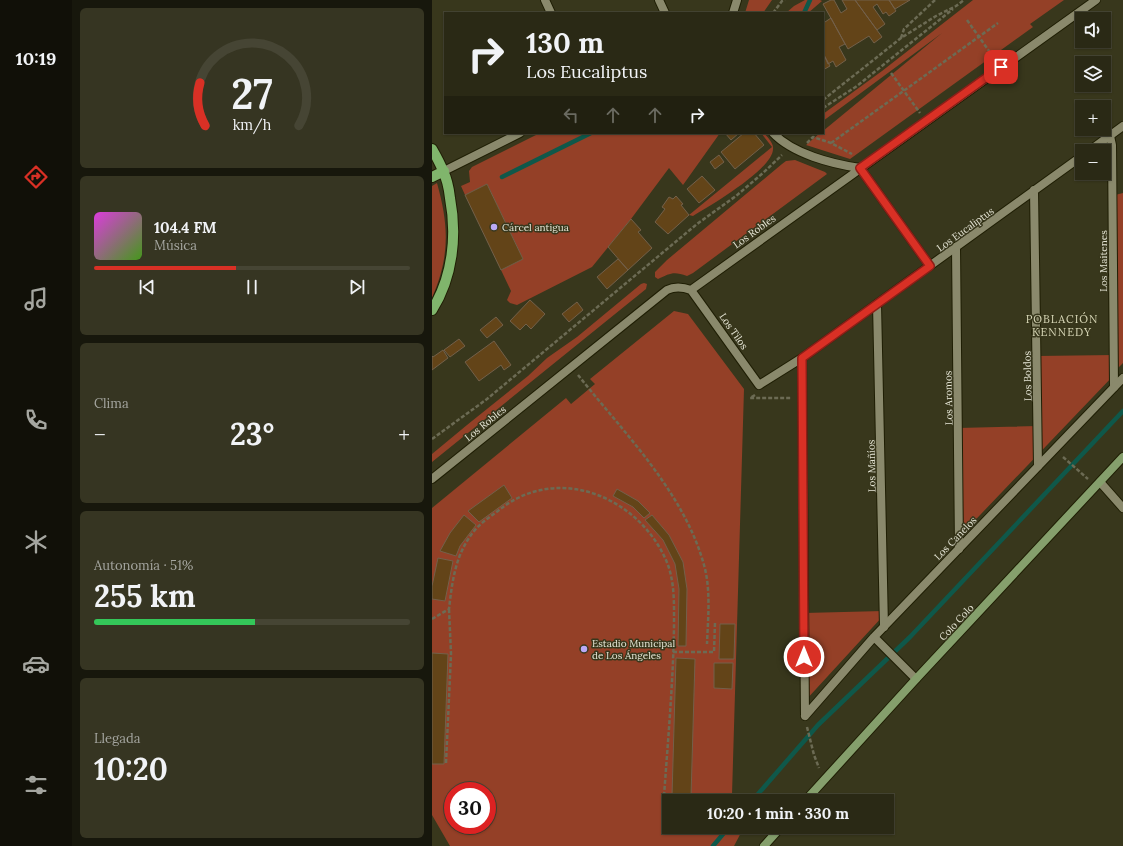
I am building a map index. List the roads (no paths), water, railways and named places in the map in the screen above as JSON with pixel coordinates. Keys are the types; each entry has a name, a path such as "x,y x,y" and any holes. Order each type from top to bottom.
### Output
{"main road":[{"path":"432,149 444,171 448,184 453,211 454,230 453,248 446,278 432,310"},
{"path":"432,177 444,171"},
{"name":"Colo Colo","path":"811,794 916,679 1123,457"},
{"path":"764,846 775,834"}],"street":[{"path":"544,0 550,12"},
{"path":"658,0 664,12"},
{"path":"734,12 738,0"},
{"name":"Los Robles","path":"432,479 663,293 672,288 685,288 691,290 1096,0"},
{"path":"1111,135 1123,126"},
{"path":"444,171 518,134"},
{"path":"774,134 790,147 800,151 841,165 860,168 930,266"},
{"path":"1099,144 1110,136"},
{"name":"Los Maitenes","path":"1110,136 1112,145 1114,387"},
{"name":"Los Eucaliptus","path":"760,385 802,358 1075,161"},
{"name":"Los Boldos","path":"1034,190 1038,466"},
{"name":"Los Aromos","path":"956,248 959,548"},
{"name":"Los Tilos","path":"691,290 760,385"},
{"name":"Los Mañíos","path":"877,304 884,627"},
{"name":"Los Canelos","path":"802,358 805,716 874,637 1123,378"},
{"path":"1100,482 1123,508"},
{"path":"874,637 916,679"}],"waterway":[{"path":"804,12 810,0"},
{"path":"502,177 589,134"},
{"path":"758,794 818,725 910,637 1123,411"},
{"path":"713,846 723,834"}],"place":[{"name":"Cárcel antigua","path":"494,227"},
{"name":"Estadio Municipal de Los Ángeles","path":"584,649"}],"district":[{"name":"POBLACIÓN KENNEDY","path":"1062,325"}]}
